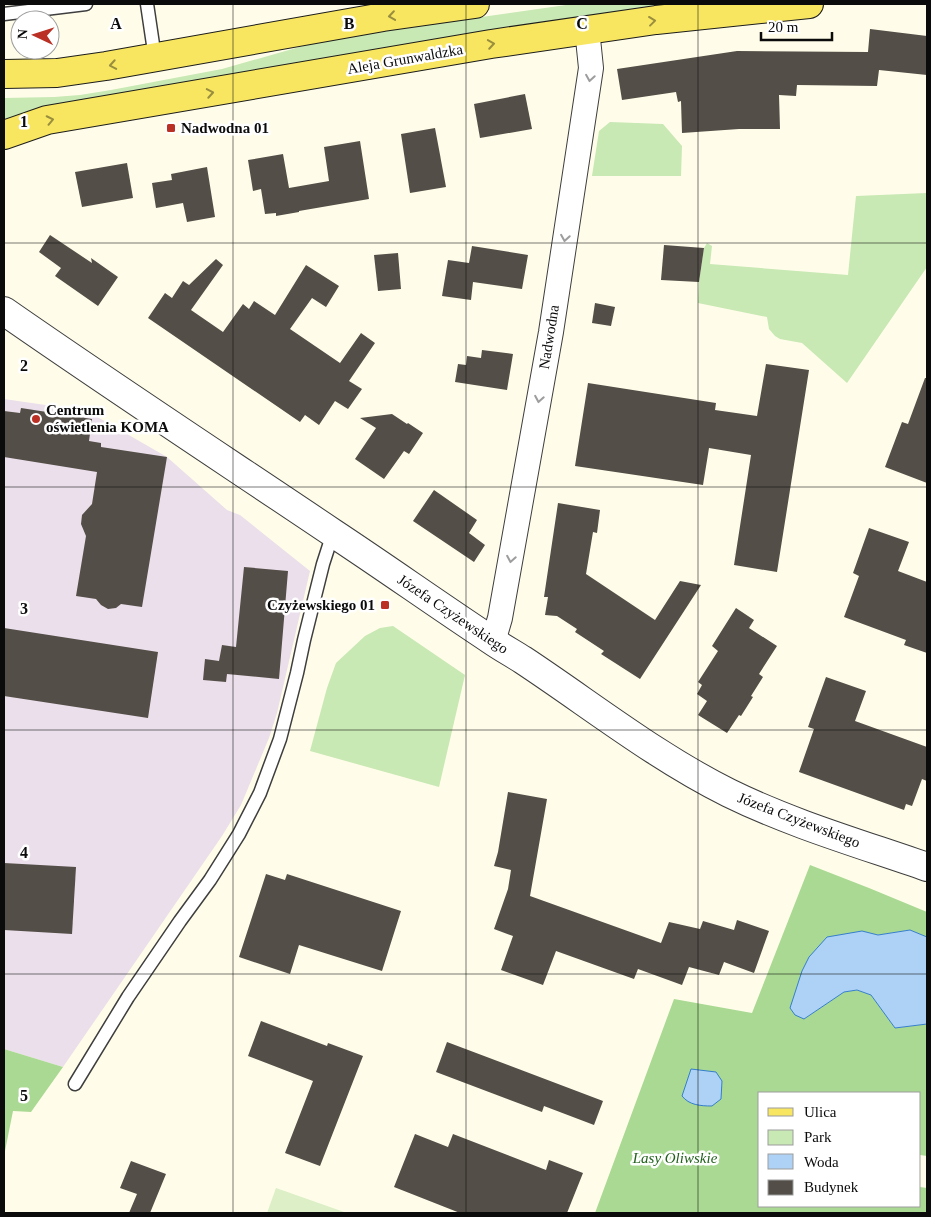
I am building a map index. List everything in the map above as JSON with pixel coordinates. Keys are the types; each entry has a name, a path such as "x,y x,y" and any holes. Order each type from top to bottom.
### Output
{"main road":[{"path":"4,74 57,73 106,66 383,17 475,4"},
{"name":"Aleja Grunwaldzka","path":"4,135 47,120 482,45 704,14 809,4"}],"street":[{"name":"Nadwodna","path":"493,642 500,618 551,332 591,68 587,29"},
{"name":"Józefa Czyżewskiego","path":"4,311 493,642 692,774 775,814 927,867"}],"lane":[{"path":"4,14 86,4"},
{"path":"147,4 155,58"},
{"path":"75,1084 128,997 210,880 239,834 260,793 280,739 323,564 333,533"}],"shaded area":[{"path":"4,399 87,411 167,457 227,510 240,515 310,571 277,713 269,738 241,805 222,836 63,1067 4,1049"}],"green space":[{"path":"573,4 677,4 433,40 28,113 4,120 4,98 54,97 111,90 222,69 310,44 361,34"},
{"path":"610,122 663,124 682,146 681,176 592,176 599,131"},
{"path":"927,193 927,267 847,383 802,343 780,339 775,336 769,329 767,317 698,303 704,248 707,243 712,246 710,264 848,275 856,196"},
{"path":"393,626 465,675 439,787 310,751 327,688 336,663 365,636 380,628"},
{"name":"Lasy Oliwskie","path":"810,865 927,912 927,937 910,930 878,935 861,931 804,1019 844,992 857,990 871,995 895,1028 927,1024 927,1156 921,1155 921,1092 758,1092 758,1207 921,1207 921,1187 927,1188 927,1213 595,1213 674,999 752,1013"},
{"path":"4,1049 63,1067 31,1112 13,1111 4,1156"},
{"path":"276,1188 347,1213 267,1213"}],"water":[{"path":"910,930 927,937 927,1024 895,1028 871,995 857,990 844,992 804,1019 795,1015 790,1008 802,971 809,957 827,937 862,931 878,935"},
{"path":"691,1069 716,1072 722,1081 721,1099 712,1106 695,1104 682,1096"}],"building":[{"path":"870,29 927,36 927,75 879,70 877,86 797,85 796,96 779,95 780,129 739,129 682,133 681,101 678,102 676,92 622,100 617,69 737,51 868,52"},
{"path":"525,94 532,129 480,138 474,104"},
{"path":"435,128 446,187 410,193 401,134"},
{"path":"360,141 369,199 276,216 276,213 265,214 261,189 253,191 248,160 283,154 289,188 329,181 324,147"},
{"path":"127,163 133,198 82,207 75,172"},
{"path":"207,167 215,217 187,222 183,203 156,208 152,183 172,180 171,174"},
{"path":"50,235 92,263 91,258 118,277 98,306 55,276 61,268 39,252"},
{"path":"664,245 704,248 699,282 661,280"},
{"path":"472,246 528,255 522,289 473,282 471,300 442,296 448,260 469,263"},
{"path":"398,253 401,289 378,291 374,255"},
{"path":"216,259 223,265 191,310 223,332 243,304 249,309 254,301 275,315 306,265 339,286 326,307 312,298 290,329 340,363 361,333 375,343 349,381 362,389 348,409 335,401 319,425 305,415 300,422 148,318 165,293 172,298 183,281 189,285"},
{"path":"595,303 615,307 611,326 592,323"},
{"path":"482,350 513,354 507,390 455,382 458,364 466,365 467,356 481,358"},
{"path":"766,364 809,370 777,572 734,565 751,455 709,448 703,485 575,466 588,383 716,403 715,410 757,416"},
{"path":"925,378 927,378 927,483 885,467 902,422 908,424"},
{"path":"21,408 92,419 89,441 101,443 101,447 167,457 142,607 121,604 116,608 108,609 96,599 76,596 86,536 81,524 82,515 92,504 97,472 4,457 4,411 20,413"},
{"path":"392,414 423,433 409,454 404,451 384,479 355,459 376,428 360,418"},
{"path":"434,490 477,520 469,533 485,545 474,562 413,521"},
{"path":"558,503 600,510 597,533 593,532 586,574 655,620 680,581 701,585 640,679 601,654 604,651 575,632 577,629 557,616 545,615 548,597 544,597"},
{"path":"869,528 909,542 898,571 927,582 927,653 904,645 906,640 844,617 859,576 853,573"},
{"path":"244,567 288,571 279,679 227,674 226,682 203,680 205,659 219,661 222,645 236,647"},
{"path":"736,608 754,620 749,628 777,646 759,674 763,677 751,696 753,697 727,733 698,715 707,701 697,694 702,685 698,682 718,651 712,646"},
{"path":"4,628 158,652 148,718 4,696"},
{"path":"826,677 866,691 855,721 927,747 927,781 922,779 912,806 906,804 904,810 799,772 814,729 808,727"},
{"path":"508,792 547,799 530,896 661,943 669,922 700,929 703,921 734,930 737,920 769,931 754,973 724,962 719,975 689,967 682,985 638,969 634,979 556,951 543,985 501,970 513,936 494,929 508,889 511,870 494,866"},
{"path":"4,863 76,867 72,934 4,930"},
{"path":"266,874 285,880 287,874 401,911 382,971 299,945 290,974 239,957"},
{"path":"261,1021 327,1046 328,1043 363,1056 320,1166 285,1153 313,1081 248,1056"},
{"path":"447,1042 603,1101 594,1125 544,1106 542,1112 436,1072"},
{"path":"415,1134 448,1147 453,1134 546,1170 549,1160 583,1173 567,1213 460,1213 394,1187"},
{"path":"131,1161 166,1174 150,1213 129,1213 137,1194 120,1188"}],"place":[{"name":"Nadwodna 01","path":"171,128"},
{"name":"Centrum oświetlenia KOMA","path":"36,419"},
{"name":"Czyżewskiego 01","path":"385,605"}]}
